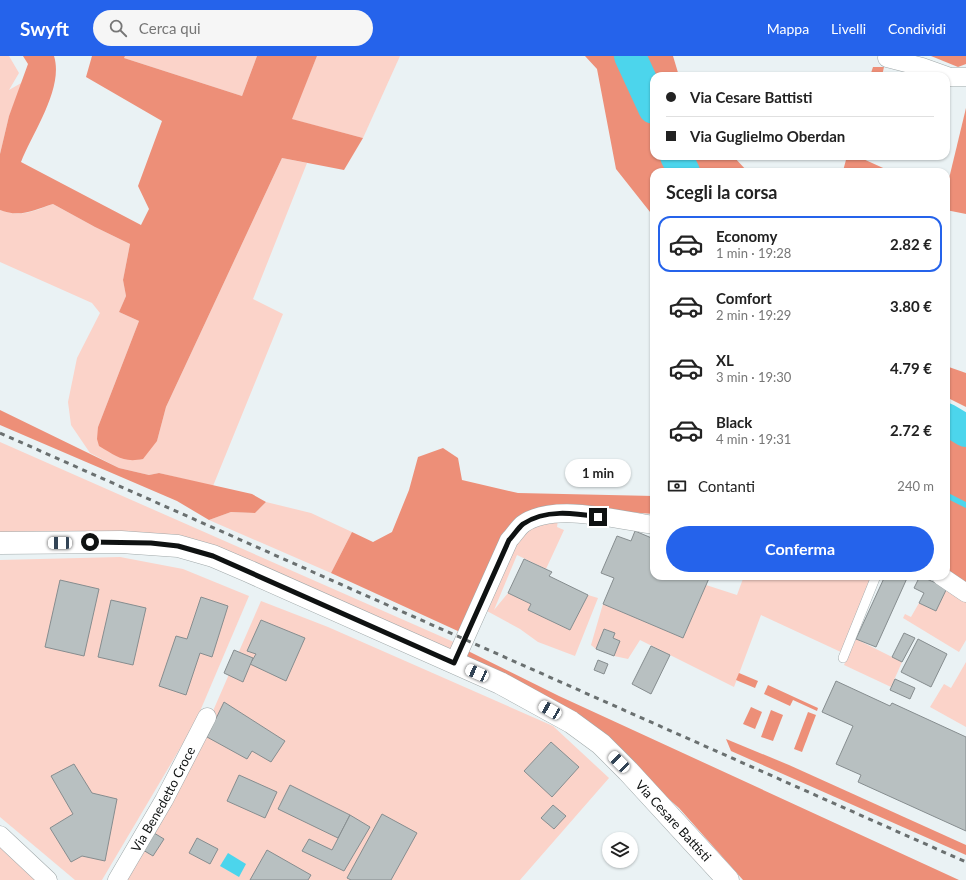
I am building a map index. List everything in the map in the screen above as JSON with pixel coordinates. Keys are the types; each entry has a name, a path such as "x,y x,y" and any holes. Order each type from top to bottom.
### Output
{"street":[{"path":"887,58 936,72"},
{"path":"950,77 966,77"},
{"path":"454,663 509,540 523,524 542,515 571,513 650,524"},
{"name":"Via Cesare Battisti","path":"0,543 120,542 178,546 213,556 500,683 571,722 601,744 670,815 728,880"},
{"path":"947,580 966,593"},
{"name":"Via Benedetto Croce","path":"117,880 164,800 207,717"},
{"path":"0,835 48,880"}],"lane":[{"path":"843,658 874,580"}],"shaded area":[{"path":"0,56 9,56 19,73 9,90 23,82 9,116 0,154"},
{"path":"23,56 54,56 56,69 55,82 46,110 21,162 141,225 149,209 138,186 162,121 86,77 92,56 125,56 124,58 242,96 257,56 317,56 292,119 363,138 344,170 282,158 166,407 157,441 143,459 130,460 115,456 99,446 97,439 98,427 139,321 119,312 126,296 123,280 130,244 53,204 33,211 21,213 0,210 0,154 9,116 28,64"},
{"path":"125,56 257,56 242,96 124,58"},
{"path":"317,56 400,56 363,138 291,119"},
{"path":"585,56 627,56 650,105 650,160 676,160 680,168 650,168 650,212 616,169 597,69"},
{"path":"641,56 673,56 678,72 650,72 650,77"},
{"path":"931,56 966,56 966,64 958,67"},
{"path":"873,67 884,67 883,72 871,72"},
{"path":"966,108 966,214 950,211 950,174"},
{"path":"282,158 307,163 253,299 283,314 213,486 159,473 149,475 119,468 90,453 71,425 68,402 77,358 100,313 92,303 0,262 0,210 15,213 27,213 53,204 130,244 123,280 126,296 119,312 139,321 98,427 157,441 166,407"},
{"path":"688,160 737,160 744,168 692,168"},
{"path":"846,160 865,160 883,168 844,168"},
{"path":"950,367 966,373 966,407 950,399"},
{"path":"0,410 119,468 149,475 159,473 252,494 266,502 255,513 231,512 209,520 177,501 0,425"},
{"path":"950,413 966,421 966,589 950,578"},
{"path":"0,442 456,643 448,651 249,562 0,538"},
{"path":"443,448 458,458 462,480 518,493 650,496 650,514 613,511 525,516 460,632 331,573 352,532 373,542 392,532 409,490 418,457"},
{"path":"266,502 311,513 352,532 331,573 209,520 231,512 255,513"},
{"path":"558,520 557,527 564,530 546,569 517,555 494,610 508,593 531,604 528,610 570,630 588,595 598,598 575,656 538,642 520,629 487,611 502,572 525,528"},
{"path":"120,557 183,569 249,596 195,723 102,880 75,880 0,817 0,560"},
{"path":"743,580 870,580 843,653 761,615 734,687 640,640 628,659 614,656 620,641 613,638 614,633 605,629 596,649 591,645 603,604 683,638 706,585 737,595"},
{"path":"947,588 966,601 966,640 959,652 903,618 905,614 911,617 919,603 936,611"},
{"path":"261,601 328,627 553,726 609,778 520,880 125,880 185,775"},
{"path":"856,639 902,662 891,687 844,665"},
{"path":"466,650 559,696 959,880 743,880 679,808 603,741 462,659"},
{"path":"966,662 966,727 930,707 944,684 951,688"},
{"path":"739,673 758,681 755,688 736,680"},
{"path":"768,685 818,708 817,711 793,700 790,706 764,694"},
{"path":"751,707 762,712 755,729 743,724"},
{"path":"771,710 783,715 773,741 761,737"},
{"path":"808,712 816,715 802,752 794,749"},
{"path":"726,739 789,765 966,845 966,855 731,751"},
{"path":"0,835 48,880 0,880"}],"water":[{"path":"228,853 246,864 239,877 220,866"}],"building":[{"path":"635,531 650,537 650,580 708,580 683,638 603,604 614,578 601,573 617,536 631,541"},
{"path":"524,559 552,572 549,576 588,595 570,630 528,610 531,604 508,593"},
{"path":"60,580 99,589 84,656 45,647"},
{"path":"883,580 906,580 876,647 856,639"},
{"path":"918,580 929,580 947,588 936,611 919,603 924,593 914,588"},
{"path":"201,597 228,606 212,657 200,653 186,695 159,686 176,636 187,639"},
{"path":"111,600 146,608 133,665 98,657"},
{"path":"261,620 305,638 286,681 250,664 256,654 247,651"},
{"path":"604,629 615,633 613,638 620,641 614,656 596,649"},
{"path":"904,633 915,638 902,662 892,657"},
{"path":"918,639 947,654 931,687 901,672"},
{"path":"651,646 670,655 651,694 632,684"},
{"path":"234,650 253,658 243,682 224,673"},
{"path":"598,660 608,664 604,674 594,670"},
{"path":"895,679 915,688 910,699 890,690"},
{"path":"836,681 890,706 892,703 966,737 966,831 858,782 861,775 836,764 853,726 822,712"},
{"path":"224,702 285,741 271,762 252,751 247,759 207,737"},
{"path":"551,742 579,767 552,797 524,771"},
{"path":"74,764 92,793 117,799 105,861 82,856 71,862 50,828 73,814 51,776"},
{"path":"239,775 277,792 265,818 227,801"},
{"path":"290,785 350,815 338,838 278,809"},
{"path":"553,805 566,816 554,829 541,818"},
{"path":"382,814 417,833 391,880 351,880 347,878"},
{"path":"350,815 370,827 344,871 302,851 309,839 332,850"},
{"path":"154,833 164,839 153,856 143,850"},
{"path":"197,838 218,849 210,864 189,853"},
{"path":"267,850 311,875 308,880 250,880"}],"waterway":[{"path":"630,56 650,99"},
{"path":"678,160 682,168"},
{"path":"950,421 966,431"},
{"path":"950,497 966,505"}],"railway":[{"path":"0,433 966,862"}],"route":[{"path":"90,542 151,543 178,546 213,556 454,663 475,619 509,540 523,524 542,515 571,513 598,517"}]}
